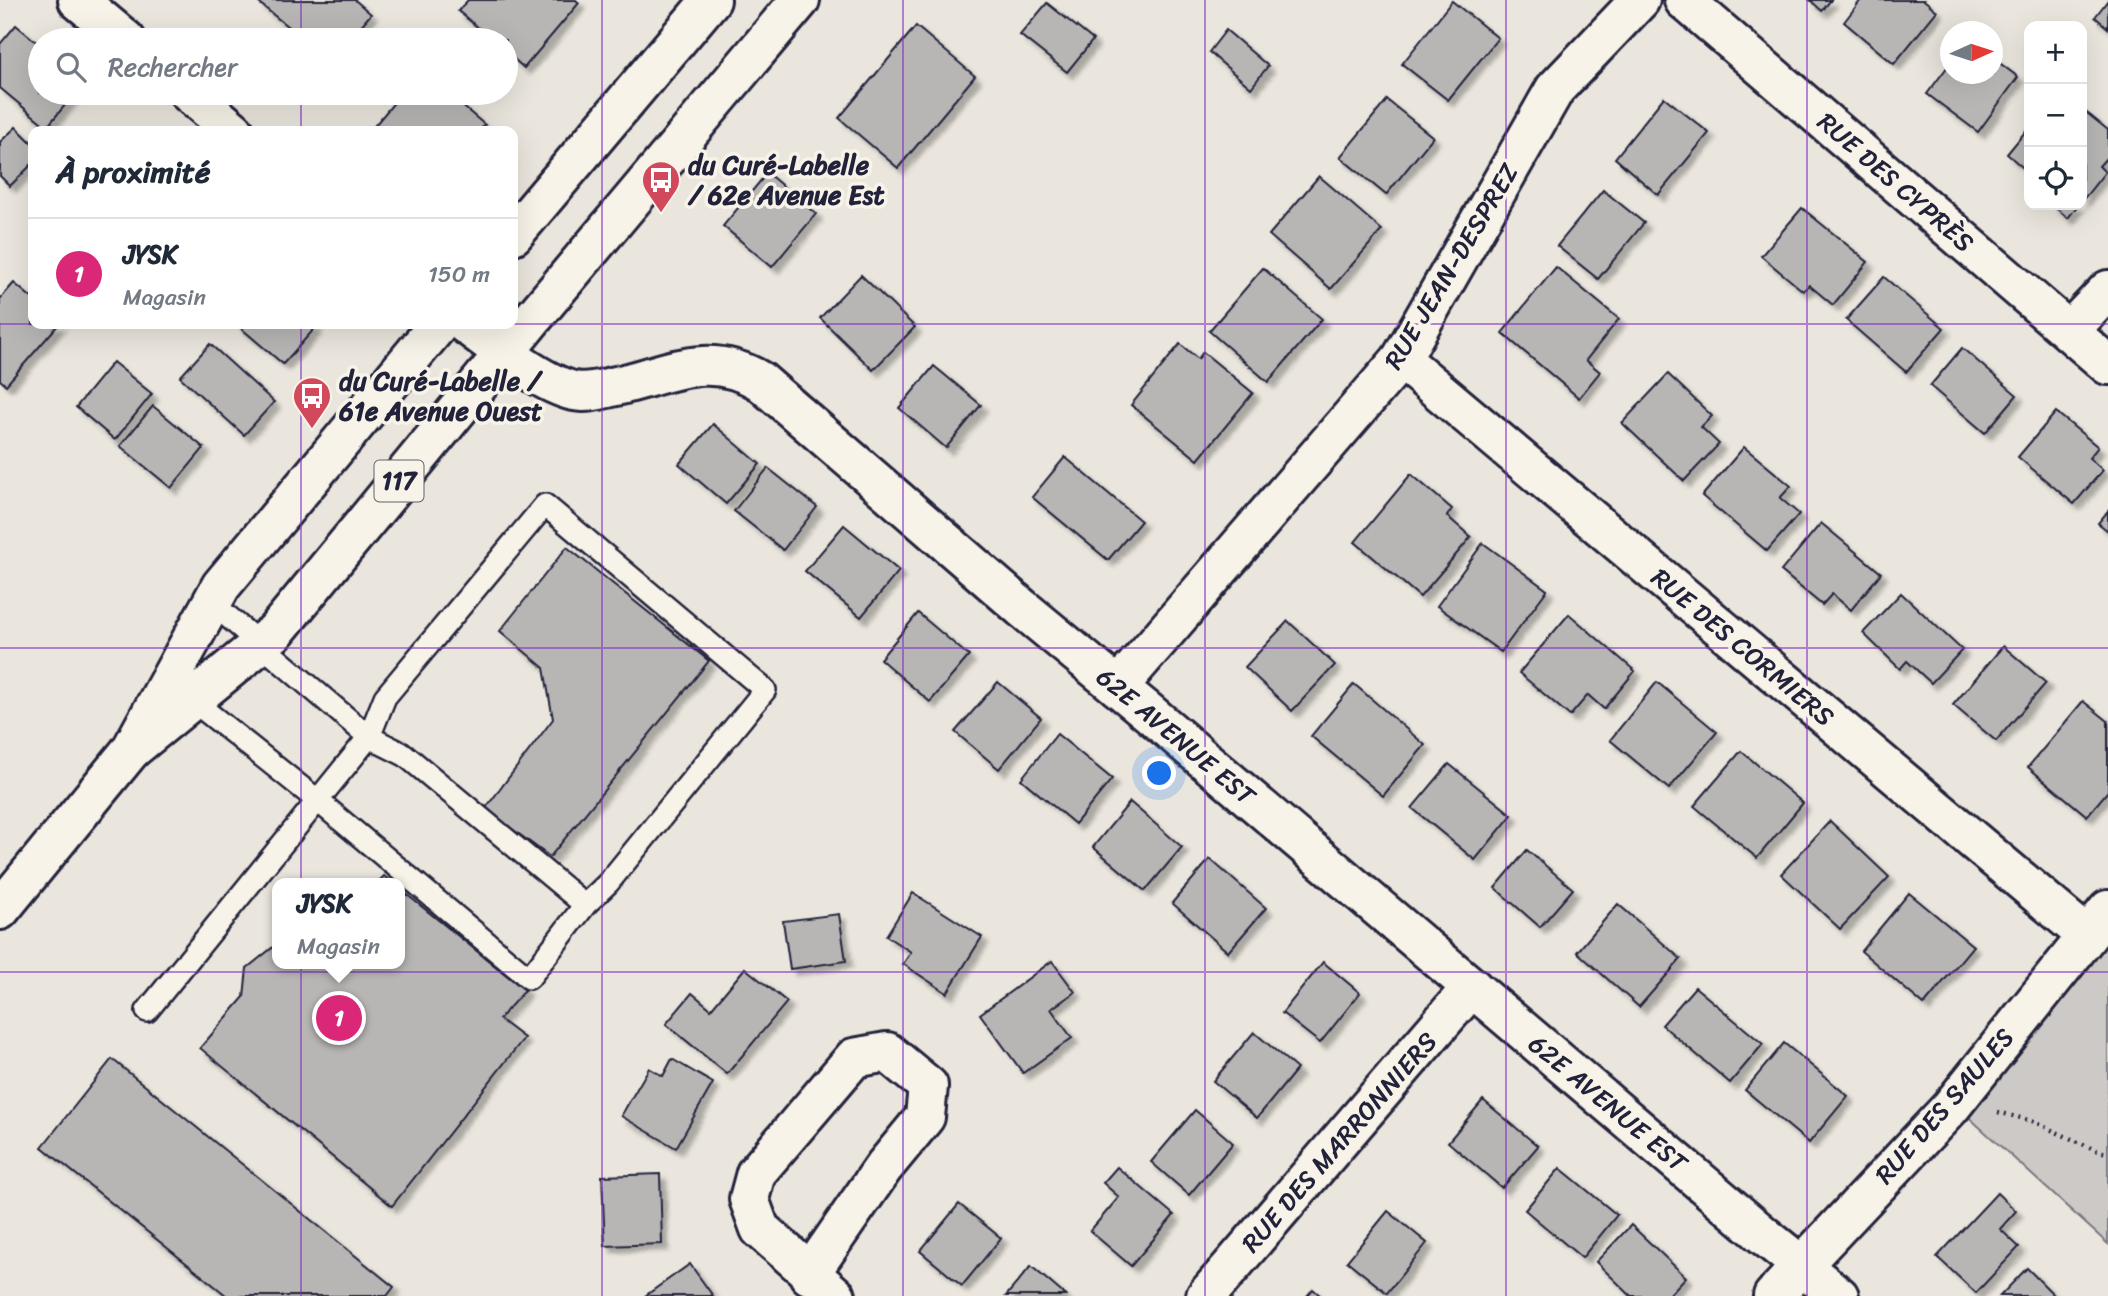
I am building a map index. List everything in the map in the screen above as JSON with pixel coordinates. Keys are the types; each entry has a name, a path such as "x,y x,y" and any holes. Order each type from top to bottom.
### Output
{"street":[{"path":"78,0 112,28"},
{"path":"518,229 710,0"},
{"name":"117","path":"181,690 260,645 275,632 800,0"},
{"name":"RUE JEAN-DESPREZ","path":"1118,687 1401,359 1555,89 1640,0"},
{"name":"RUE DES CYPRÈS","path":"1684,0 2108,365"},
{"path":"203,105 228,126"},
{"path":"2069,331 2108,290"},
{"name":"117","path":"0,910 181,690 212,603 222,586 435,329"},
{"name":"62E AVENUE EST","path":"472,329 550,382 581,392 595,391 695,365 724,366 748,373 774,391 1022,608 1839,1296"},
{"name":"RUE DES CORMIERS","path":"1401,359 2097,923"},
{"name":"RUE DES SAULES","path":"1773,1296 1950,1108 2097,923"},
{"name":"RUE DES MARRONNIERS","path":"1206,1296 1472,987"},
{"path":"887,1052 928,1086 925,1117 883,1168 823,1286 760,1229 749,1199 756,1172 854,1058 887,1052"}],"lane":[{"path":"147,1011 317,800 369,737 385,696 545,506 765,690 608,883 585,905 529,978 317,800 181,690"},
{"path":"212,603 369,737 405,755 585,905"}],"path":[{"path":"1950,1108 2007,1114 2032,1121 2098,1152 2108,1153"}],"shaded area":[{"path":"2108,916 2108,1244 1953,1103"}],"building":[{"path":"261,0 355,0 371,14 359,28 289,28 259,3"},
{"path":"468,0 576,0 579,3 524,68 518,63 518,28 479,28 458,11"},
{"path":"1810,0 1831,0 1822,11"},
{"path":"1861,0 1924,0 1937,11 1894,64 1844,22"},
{"path":"2108,0 2108,28 2095,17"},
{"path":"1452,1 1498,38 1448,100 1402,64"},
{"path":"1047,3 1093,40 1067,72 1020,35"},
{"path":"16,25 28,35 28,105 65,105 48,126 0,88 0,44"},
{"path":"916,26 975,76 898,168 839,118"},
{"path":"1226,30 1268,66 1251,88 1209,52"},
{"path":"2003,66 2018,77 1978,132 1927,94 1940,77 1940,84 2003,84"},
{"path":"1664,97 1709,133 1658,195 1615,158"},
{"path":"1387,100 1433,137 1386,195 1340,157"},
{"path":"392,105 461,105 485,125 484,126 374,126"},
{"path":"2087,113 2108,130 2108,156 2099,166 2105,172 2087,195"},
{"path":"16,127 28,139 28,168 10,186 0,176 0,142"},
{"path":"2024,133 2024,169 2007,154"},
{"path":"767,173 816,214 772,267 723,226"},
{"path":"1319,176 1382,230 1331,289 1269,235"},
{"path":"1603,190 1644,223 1598,279 1557,246"},
{"path":"1802,208 1868,262 1833,305 1809,285 1803,291 1761,256"},
{"path":"2058,210 2074,210 2068,218"},
{"path":"1556,267 1619,319 1586,360 1600,372 1579,398 1502,333"},
{"path":"1263,268 1322,319 1268,382 1209,331"},
{"path":"861,275 915,327 873,370 820,318"},
{"path":"1884,277 1944,328 1906,372 1846,320"},
{"path":"14,283 28,295 28,329 55,329 6,385 0,380 0,299"},
{"path":"242,329 314,329 283,364"},
{"path":"210,344 274,402 244,435 180,377"},
{"path":"1180,344 1198,359 1203,352 1253,393 1198,460 1131,405"},
{"path":"1962,348 2017,395 1985,433 1930,386"},
{"path":"113,362 152,394 115,440 76,407"},
{"path":"934,366 981,405 946,448 899,408"},
{"path":"1668,374 1712,416 1701,427 1719,444 1684,481 1622,423"},
{"path":"153,406 204,448 171,488 120,446"},
{"path":"2056,412 2098,447 2089,458 2103,470 2074,504 2018,457"},
{"path":"713,424 760,464 726,504 679,464"},
{"path":"1744,447 1791,486 1780,498 1799,514 1767,551 1702,496"},
{"path":"1065,457 1141,521 1108,560 1032,497"},
{"path":"768,468 817,507 783,550 734,511"},
{"path":"1411,474 1452,509 1447,516 1471,537 1420,597 1355,542"},
{"path":"2108,511 2108,531 2098,523"},
{"path":"1821,523 1881,573 1851,610 1832,594 1822,605 1781,571"},
{"path":"844,525 899,571 861,617 805,571"},
{"path":"1483,543 1547,590 1501,652 1437,606"},
{"path":"567,547 709,661 550,857 485,809 553,719 544,668 500,631"},
{"path":"1901,593 1962,650 1931,683 1907,661 1900,669 1863,633"},
{"path":"918,613 969,656 930,702 880,659"},
{"path":"1569,614 1635,671 1604,709 1588,695 1570,716 1519,673"},
{"path":"1288,621 1335,665 1292,711 1245,667"},
{"path":"2003,646 2046,683 1996,741 1953,705"},
{"path":"998,682 1041,718 999,769 955,732"},
{"path":"1657,682 1717,732 1669,789 1610,740"},
{"path":"1354,684 1425,745 1383,796 1311,736"},
{"path":"2083,701 2108,721 2108,791 2087,816 2028,767"},
{"path":"1057,734 1112,779 1075,824 1021,779"},
{"path":"1741,751 1803,803 1757,858 1694,806"},
{"path":"1449,764 1512,815 1475,860 1412,808"},
{"path":"1130,802 1182,847 1145,891 1093,847"},
{"path":"1830,821 1889,877 1840,929 1781,874"},
{"path":"1527,850 1573,889 1540,927 1495,888"},
{"path":"1210,859 1266,908 1228,952 1172,903"},
{"path":"405,893 525,990 499,1019 524,1038 392,1206 200,1048 244,997 247,968 272,948 272,969 405,969"},
{"path":"913,893 982,937 947,993 903,964 911,952 886,936"},
{"path":"1909,893 1973,946 1924,1005 1861,951"},
{"path":"1618,904 1681,959 1639,1007 1577,952"},
{"path":"839,914 846,961 790,969 783,921"},
{"path":"1052,961 1075,992 1051,1009 1072,1038 1023,1073 980,1014"},
{"path":"1323,962 1360,993 1320,1043 1282,1013"},
{"path":"745,968 787,1002 727,1074 666,1024 692,993 711,1009"},
{"path":"1695,987 1763,1044 1730,1083 1662,1025"},
{"path":"1254,1032 1297,1069 1257,1118 1213,1081"},
{"path":"1784,1043 1848,1096 1809,1143 1745,1090"},
{"path":"112,1059 394,1287 387,1296 227,1296 42,1147"},
{"path":"672,1059 713,1083 676,1148 621,1116 649,1068 663,1076"},
{"path":"1483,1100 1538,1146 1502,1188 1448,1142"},
{"path":"1195,1110 1233,1143 1189,1195 1151,1162"},
{"path":"1117,1167 1174,1215 1131,1266 1090,1231 1119,1197 1103,1183"},
{"path":"1560,1168 1617,1215 1582,1258 1525,1210"},
{"path":"660,1174 662,1244 605,1246 602,1176"},
{"path":"1997,1193 2016,1211 2000,1229 2019,1247 1976,1293 1937,1257"},
{"path":"959,1204 1001,1238 962,1286 920,1251"},
{"path":"1388,1211 1427,1243 1387,1293 1347,1261"},
{"path":"1631,1225 1686,1277 1668,1296 1631,1296 1596,1262"},
{"path":"690,1264 713,1296 645,1296"},
{"path":"1031,1266 1066,1296 1006,1296"},
{"path":"2027,1268 2055,1296 2000,1296"},
{"path":"1313,1289 1321,1296 1307,1296"}],"place":[{"name":"du Curé-Labelle / 62e Avenue Est","path":"661,214"},
{"name":"du Curé-Labelle / 61e Avenue Ouest","path":"312,430"},
{"name":"JYSK","path":"339,1018"}]}
